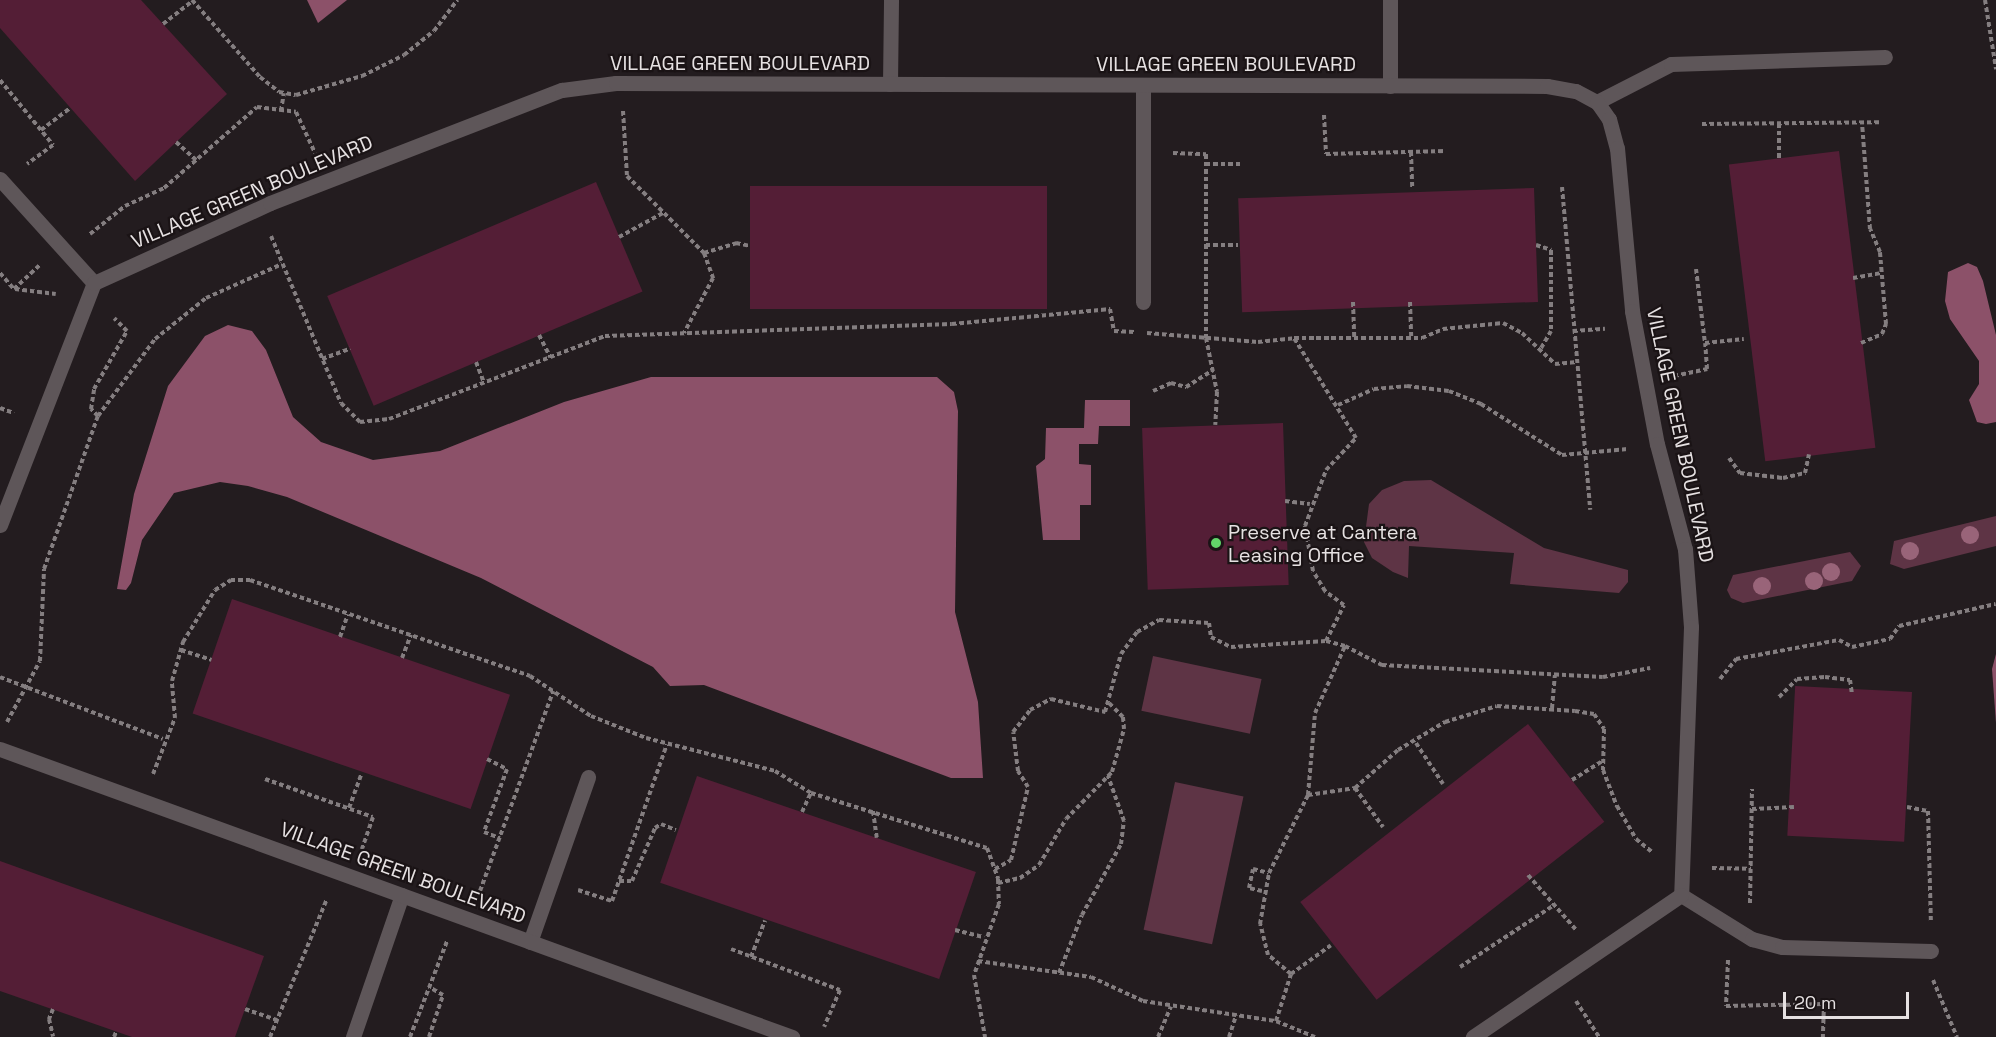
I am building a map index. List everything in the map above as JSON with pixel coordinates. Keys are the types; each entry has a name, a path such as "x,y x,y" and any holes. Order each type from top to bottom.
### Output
{"street":[{"path":"890,84 891,0"},
{"path":"1390,0 1390,86"},
{"path":"1596,102 1671,64 1885,57"},
{"name":"VILLAGE GREEN BOULEVARD","path":"94,282 270,203 562,90 616,83 1547,86 1576,90 1596,102 1609,119 1617,148 1632,311 1690,589 1681,895"},
{"path":"1143,85 1143,302"},
{"path":"0,179 94,282 0,525"},
{"name":"VILLAGE GREEN BOULEVARD","path":"0,749 792,1037"},
{"path":"530,942 588,777"},
{"path":"353,1037 402,895"},
{"path":"1473,1037 1681,895 1752,939 1782,947 1931,951"}],"path":[{"path":"163,24 192,0 260,77 284,93 317,91 404,55 434,31 457,0"},
{"path":"1985,0 1996,69"},
{"path":"0,80 53,145 23,167"},
{"path":"281,111 284,93"},
{"path":"90,235 125,206 164,188 257,107 296,112 318,159"},
{"path":"41,130 70,108"},
{"path":"623,108 621,153 627,176 704,253 713,278 683,333"},
{"path":"1324,111 1326,154 1446,151"},
{"path":"1861,343 1882,334 1886,324 1881,273 1870,229 1862,122"},
{"path":"1702,124 1879,122"},
{"path":"1779,123 1779,158"},
{"path":"176,142 196,160"},
{"path":"1411,152 1412,189"},
{"path":"1166,153 1206,154 1206,338 1213,370 1215,425"},
{"path":"1206,164 1242,164"},
{"path":"1562,187 1590,510"},
{"path":"619,237 664,213"},
{"path":"270,235 341,404 360,422 389,419 604,336 952,324 1110,309 1114,331 1258,342 1294,338 1411,338 1503,323 1555,364 1577,362"},
{"path":"704,253 736,243 750,246"},
{"path":"1206,245 1238,244"},
{"path":"1536,245 1551,250 1551,331 1540,350"},
{"path":"14,289 43,262"},
{"path":"7,722 40,662 44,569 99,416 155,339 206,298 282,264"},
{"path":"1670,377 1707,369 1696,269"},
{"path":"0,273 14,289 56,294"},
{"path":"1853,278 1881,273"},
{"path":"1141,333 1143,302"},
{"path":"1353,302 1354,338"},
{"path":"1410,302 1411,338"},
{"path":"99,416 91,409 94,389 127,331 114,318"},
{"path":"1573,331 1612,328"},
{"path":"539,335 550,357"},
{"path":"1294,338 1338,405 1356,438 1326,470 1310,504 1305,526 1313,571 1325,591 1344,605 1326,641"},
{"path":"1705,343 1744,339"},
{"path":"322,359 350,349"},
{"path":"476,362 484,383"},
{"path":"1153,391 1171,383 1186,387 1213,370"},
{"path":"1338,405 1374,389 1407,386 1449,391 1481,405 1562,455 1587,455 1634,448"},
{"path":"1729,458 1740,473 1783,478 1805,473 1809,454"},
{"path":"1285,501 1310,504"},
{"path":"152,778 163,739 175,718 172,681 181,650 214,591 231,580 250,580 530,676 591,716 667,744 775,771 811,793 987,848 995,869 999,904 984,937 974,975 985,1037"},
{"path":"1718,682 1736,659 1839,640 1852,647 1890,639 1899,626 1996,604"},
{"path":"340,637 348,614"},
{"path":"995,869 1011,860 1028,787 1018,771 1013,732 1029,710 1051,699 1105,712 1121,654 1137,632 1159,620 1209,622 1210,637 1231,647 1326,641 1345,646 1382,665 1603,677 1650,668"},
{"path":"402,658 411,635"},
{"path":"1291,974 1268,955 1260,924 1263,891 1269,873 1308,795 1315,713 1345,646"},
{"path":"181,650 211,660"},
{"path":"1552,708 1555,675"},
{"path":"0,677 163,739"},
{"path":"1779,697 1797,679 1825,677 1850,681 1852,694"},
{"path":"478,895 553,691"},
{"path":"998,883 1020,878 1039,865 1066,819 1108,777 1124,729 1123,717 1108,703"},
{"path":"1308,795 1355,788 1398,750 1416,743 1445,722 1497,706 1552,708 1594,714 1604,729 1605,759 1617,806 1636,839 1660,860"},
{"path":"1416,743 1443,784"},
{"path":"574,889 612,900 667,744"},
{"path":"487,759 507,770 484,832 500,838"},
{"path":"1572,780 1605,759"},
{"path":"349,808 361,775"},
{"path":"1059,973 1082,915 1121,844 1124,821 1108,777"},
{"path":"265,778 373,817 361,853"},
{"path":"1355,788 1383,827"},
{"path":"1750,913 1752,789"},
{"path":"802,812 811,793"},
{"path":"1752,809 1794,807"},
{"path":"1906,807 1928,811 1930,972 1957,1037"},
{"path":"873,812 877,838"},
{"path":"619,881 632,881 655,828 661,824 676,830"},
{"path":"1712,868 1751,869"},
{"path":"1263,891 1249,888 1253,869 1269,873"},
{"path":"1528,875 1580,934"},
{"path":"270,1037 328,896"},
{"path":"1460,967 1554,905"},
{"path":"752,957 765,921"},
{"path":"955,930 984,937"},
{"path":"410,1037 447,940"},
{"path":"1276,1021 1291,974 1330,945"},
{"path":"731,949 840,990 824,1027"},
{"path":"1728,960 1726,1006 1824,1004 1823,1037"},
{"path":"978,961 1091,977 1171,1007 1276,1021 1315,1037"},
{"path":"429,987 443,995 429,1037"},
{"path":"1574,998 1599,1037"},
{"path":"1158,1037 1171,1007"},
{"path":"245,1009 277,1020"},
{"path":"53,1010 49,1019 53,1037"},
{"path":"1229,1037 1236,1015"},
{"path":"114,1037 117,1032"}],"shaded area":[{"path":"307,0 347,0 318,23"},
{"path":"1968,263 1977,267 1983,281 1996,335 1996,422 1986,424 1977,422 1969,400 1979,384 1979,361 1950,319 1945,301 1948,272"},
{"path":"228,325 252,331 266,350 293,417 321,442 373,460 440,451 564,402 651,377 937,377 954,392 958,411 955,612 978,702 983,778 951,778 704,685 670,686 653,667 481,578 287,497 248,486 220,482 174,493 142,540 131,583 126,590 117,589 134,494 168,386 205,336"},
{"path":"1085,400 1130,400 1130,426 1099,426 1098,444 1079,444 1079,464 1091,465 1091,505 1080,505 1080,540 1043,540 1036,466 1045,459 1046,428 1084,428"},
{"path":"1431,480 1544,548 1628,570 1628,582 1619,593 1510,584 1514,553 1409,546 1408,578 1393,572 1372,558 1364,542 1369,504 1382,490 1404,481"},
{"path":"1996,516 1996,546 1904,569 1890,564 1894,541"},
{"path":"1850,552 1861,566 1852,581 1743,603 1731,598 1727,590 1733,575"},
{"path":"1996,654 1996,723 1992,669"},
{"path":"1153,656 1262,679 1250,734 1141,711"},
{"path":"1175,782 1243,797 1212,944 1144,930"}],"building":[{"path":"0,0 141,0 227,94 135,181 0,28"},
{"path":"1839,151 1875,448 1765,461 1729,165"},
{"path":"596,182 642,292 374,406 327,296"},
{"path":"750,186 1047,186 1047,309 750,309"},
{"path":"1534,188 1538,302 1242,312 1238,198"},
{"name":"Preserve at Cantera Leasing Office","path":"1283,423 1289,585 1148,590 1142,428"},
{"path":"232,599 510,695 471,809 193,713"},
{"path":"1795,686 1912,692 1904,842 1787,836"},
{"path":"1528,724 1604,822 1377,1000 1300,902"},
{"path":"697,776 976,872 939,979 660,883"},
{"path":"0,861 264,956 235,1037 132,1037 0,991"}],"place":[{"name":"Preserve at Cantera Leasing Office","path":"1216,543"}]}
